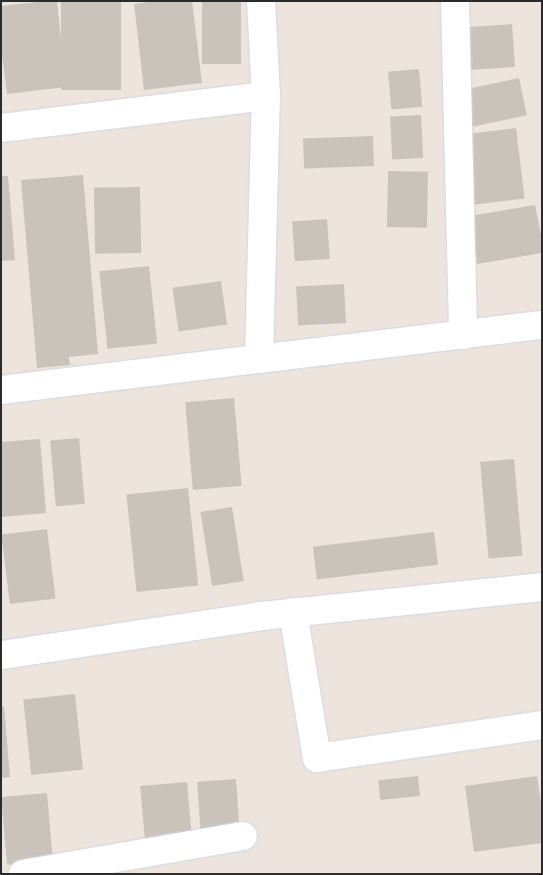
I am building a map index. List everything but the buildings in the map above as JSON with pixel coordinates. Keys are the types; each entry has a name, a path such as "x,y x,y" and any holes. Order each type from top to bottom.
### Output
{"street":[{"path":"259,359 266,96 261,1"},
{"path":"455,1 463,334"},
{"path":"1,128 266,96"},
{"path":"1,390 542,325"},
{"path":"1,655 293,612 542,586"},
{"path":"293,612 317,758 542,725"},
{"path":"23,874 54,871 243,836"}]}
